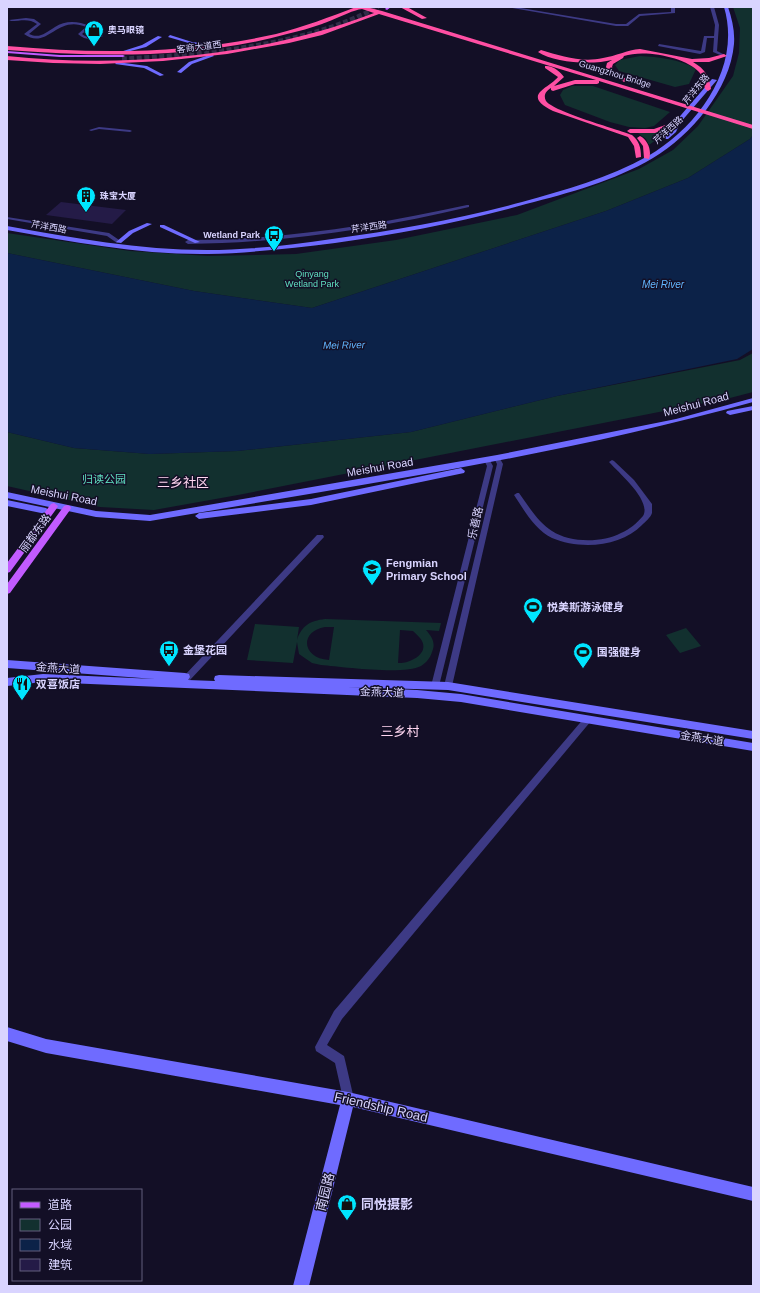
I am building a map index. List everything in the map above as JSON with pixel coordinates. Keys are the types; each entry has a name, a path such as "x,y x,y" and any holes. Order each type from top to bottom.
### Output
{"highway":[{"path":"7,48 69,52 120,58 131,53 206,47 298,30 344,15 361,7 380,10 553,69 561,77 559,81 542,92 541,97 543,101 547,105 563,113 630,136 636,141 638,147 638,157"},
{"path":"403,7 424,18"},
{"path":"388,8 431,20"},
{"name":"客商大道西","path":"7,58 62,62 120,58 130,61 169,60 212,55 288,42 324,33 359,21 380,10 388,8"},
{"path":"344,15 360,16 359,21 379,20 412,22"},
{"name":"Guangzhou Bridge","path":"466,31 753,120"},
{"name":"Guangzhou Bridge","path":"471,40 753,127"},
{"path":"206,47 203,52 212,55"},
{"path":"534,50 554,56 585,61 604,60 624,53 639,51 700,61 726,58"},
{"path":"130,61 137,57 131,53"},
{"path":"624,80 611,71 609,67 610,63 614,59 647,54 666,56 688,62 696,66 705,74 708,90"},
{"path":"688,62 706,63 726,58"},
{"path":"612,83 584,82 565,84 549,92 548,97 550,102 565,111 625,130 638,136 646,146 647,156"},
{"path":"625,130 642,132 656,131 677,123"}],"main road":[{"name":"芹洋东路","path":"703,108 715,92 727,69 726,26 721,7"},
{"name":"芹洋东路","path":"688,112 708,90 726,58 732,27 726,7"},
{"path":"170,36 192,43 218,45"},
{"path":"120,58 160,37"},
{"path":"7,53 59,59 120,58 162,75"},
{"path":"179,72 183,67 194,61 212,55"},
{"name":"芹洋西路","path":"7,224 118,242 178,247 228,248 365,234 437,221 512,203 562,189 604,174 638,157 647,156 679,135 703,108"},
{"name":"芹洋西路","path":"7,228 102,244 176,251 234,251 283,248 407,231 495,212 576,189 640,163 674,131 677,123 688,112"},
{"path":"118,242 131,232 149,224"},
{"path":"162,226 197,242"},
{"name":"Meishui Road","path":"7,503 66,511 127,524 142,524 311,502 677,421 753,400"},
{"name":"Meishui Road","path":"498,461 753,408"},
{"name":"Meishui Road","path":"7,495 52,509"},
{"name":"丽都东路","path":"7,570 52,509"},
{"name":"丽都东路","path":"7,591 66,511"},
{"path":"8,681 10,664"},
{"name":"金燕大道","path":"10,664 187,678 448,686 753,735"},
{"name":"金燕大道","path":"8,681 43,678 417,694 461,698 753,747"},
{"name":"Friendship Road","path":"7,1034 46,1046 348,1099 753,1194"},
{"name":"南园路","path":"301,1286 348,1099"}],"street":[{"path":"509,7 616,25 627,25 639,15 673,13 673,7"},
{"path":"712,7 717,25 715,52 726,58"},
{"path":"11,20 32,18 39,22 39,24 26,34 31,37 44,36 58,26 73,24 88,27 80,34 85,38 101,36"},
{"path":"659,45 700,53 703,52 705,37 717,37"},
{"path":"91,130 99,128 130,131"},
{"path":"188,242 235,241 338,230 467,206"},
{"path":"7,218 109,235 118,242"},
{"name":"乐善路","path":"448,686 498,461"},
{"path":"517,495 535,521 550,533 568,540 590,542 607,541 623,536 638,526 648,514 648,504 632,482 612,462"},
{"name":"乐善路","path":"435,686 489,463"},
{"path":"187,678 320,537"},
{"path":"348,1099 340,1060 320,1047 338,1015 588,719"}],"green space":[{"name":"Qinyang Wetland Park","path":"733,7 753,7 753,135 750,139 688,178 606,211 312,308 194,291 7,253 7,233 130,251 208,256 296,254 396,240 517,215 639,169 673,150 698,126 733,76 739,53 740,28"},
{"path":"640,56 676,61 696,69 689,84 675,87 619,71 615,65 620,60"},
{"path":"572,86 593,86 670,112 654,126 645,128 629,127 610,122 565,105 560,95 563,90"},
{"path":"668,131 649,145 646,139 638,133"},
{"name":"归读公园","path":"753,353 753,392 730,398 238,495 154,510 100,507 7,486 7,432 74,448 150,454 237,451 411,432 557,396 740,360"},
{"path":"325,619 441,623 439,631 426,630 433,640 433,649 427,661 421,666 413,669 373,670 312,663 299,654 297,642 293,663 247,660 255,624 299,627 297,640 304,627 315,621","holes":["325,627 334,627 329,660 314,655 309,650 307,645 311,634 316,630","400,630 413,631 422,641 423,646 423,650 416,658 402,663 398,663"]},
{"path":"686,628 701,646 680,653 666,635"}],"water":[{"name":"Mei River","path":"753,135 753,349 737,359 557,396 411,432 237,451 150,454 74,448 7,432 7,253 194,291 312,308 606,211 688,178 750,139"}],"building":[{"name":"珠宝大厦","path":"61,202 126,210 112,224 46,215"}],"tunnel":[{"path":"122,59 186,55 287,40 350,20 378,7"}],"place":[{"name":"奥马眼镜","path":"94,47"},
{"name":"珠宝大厦","path":"86,213"},
{"name":"Wetland Park","path":"274,252"},
{"name":"Fengmian Primary School","path":"372,586"},
{"name":"悦美斯游泳健身","path":"533,624"},
{"name":"金堡花园","path":"169,667"},
{"name":"国强健身","path":"583,669"},
{"name":"双喜饭店","path":"22,701"},
{"name":"同悦摄影","path":"347,1221"}],"district":[{"name":"三乡社区","path":"183,482"},
{"name":"三乡村","path":"400,731"}]}
